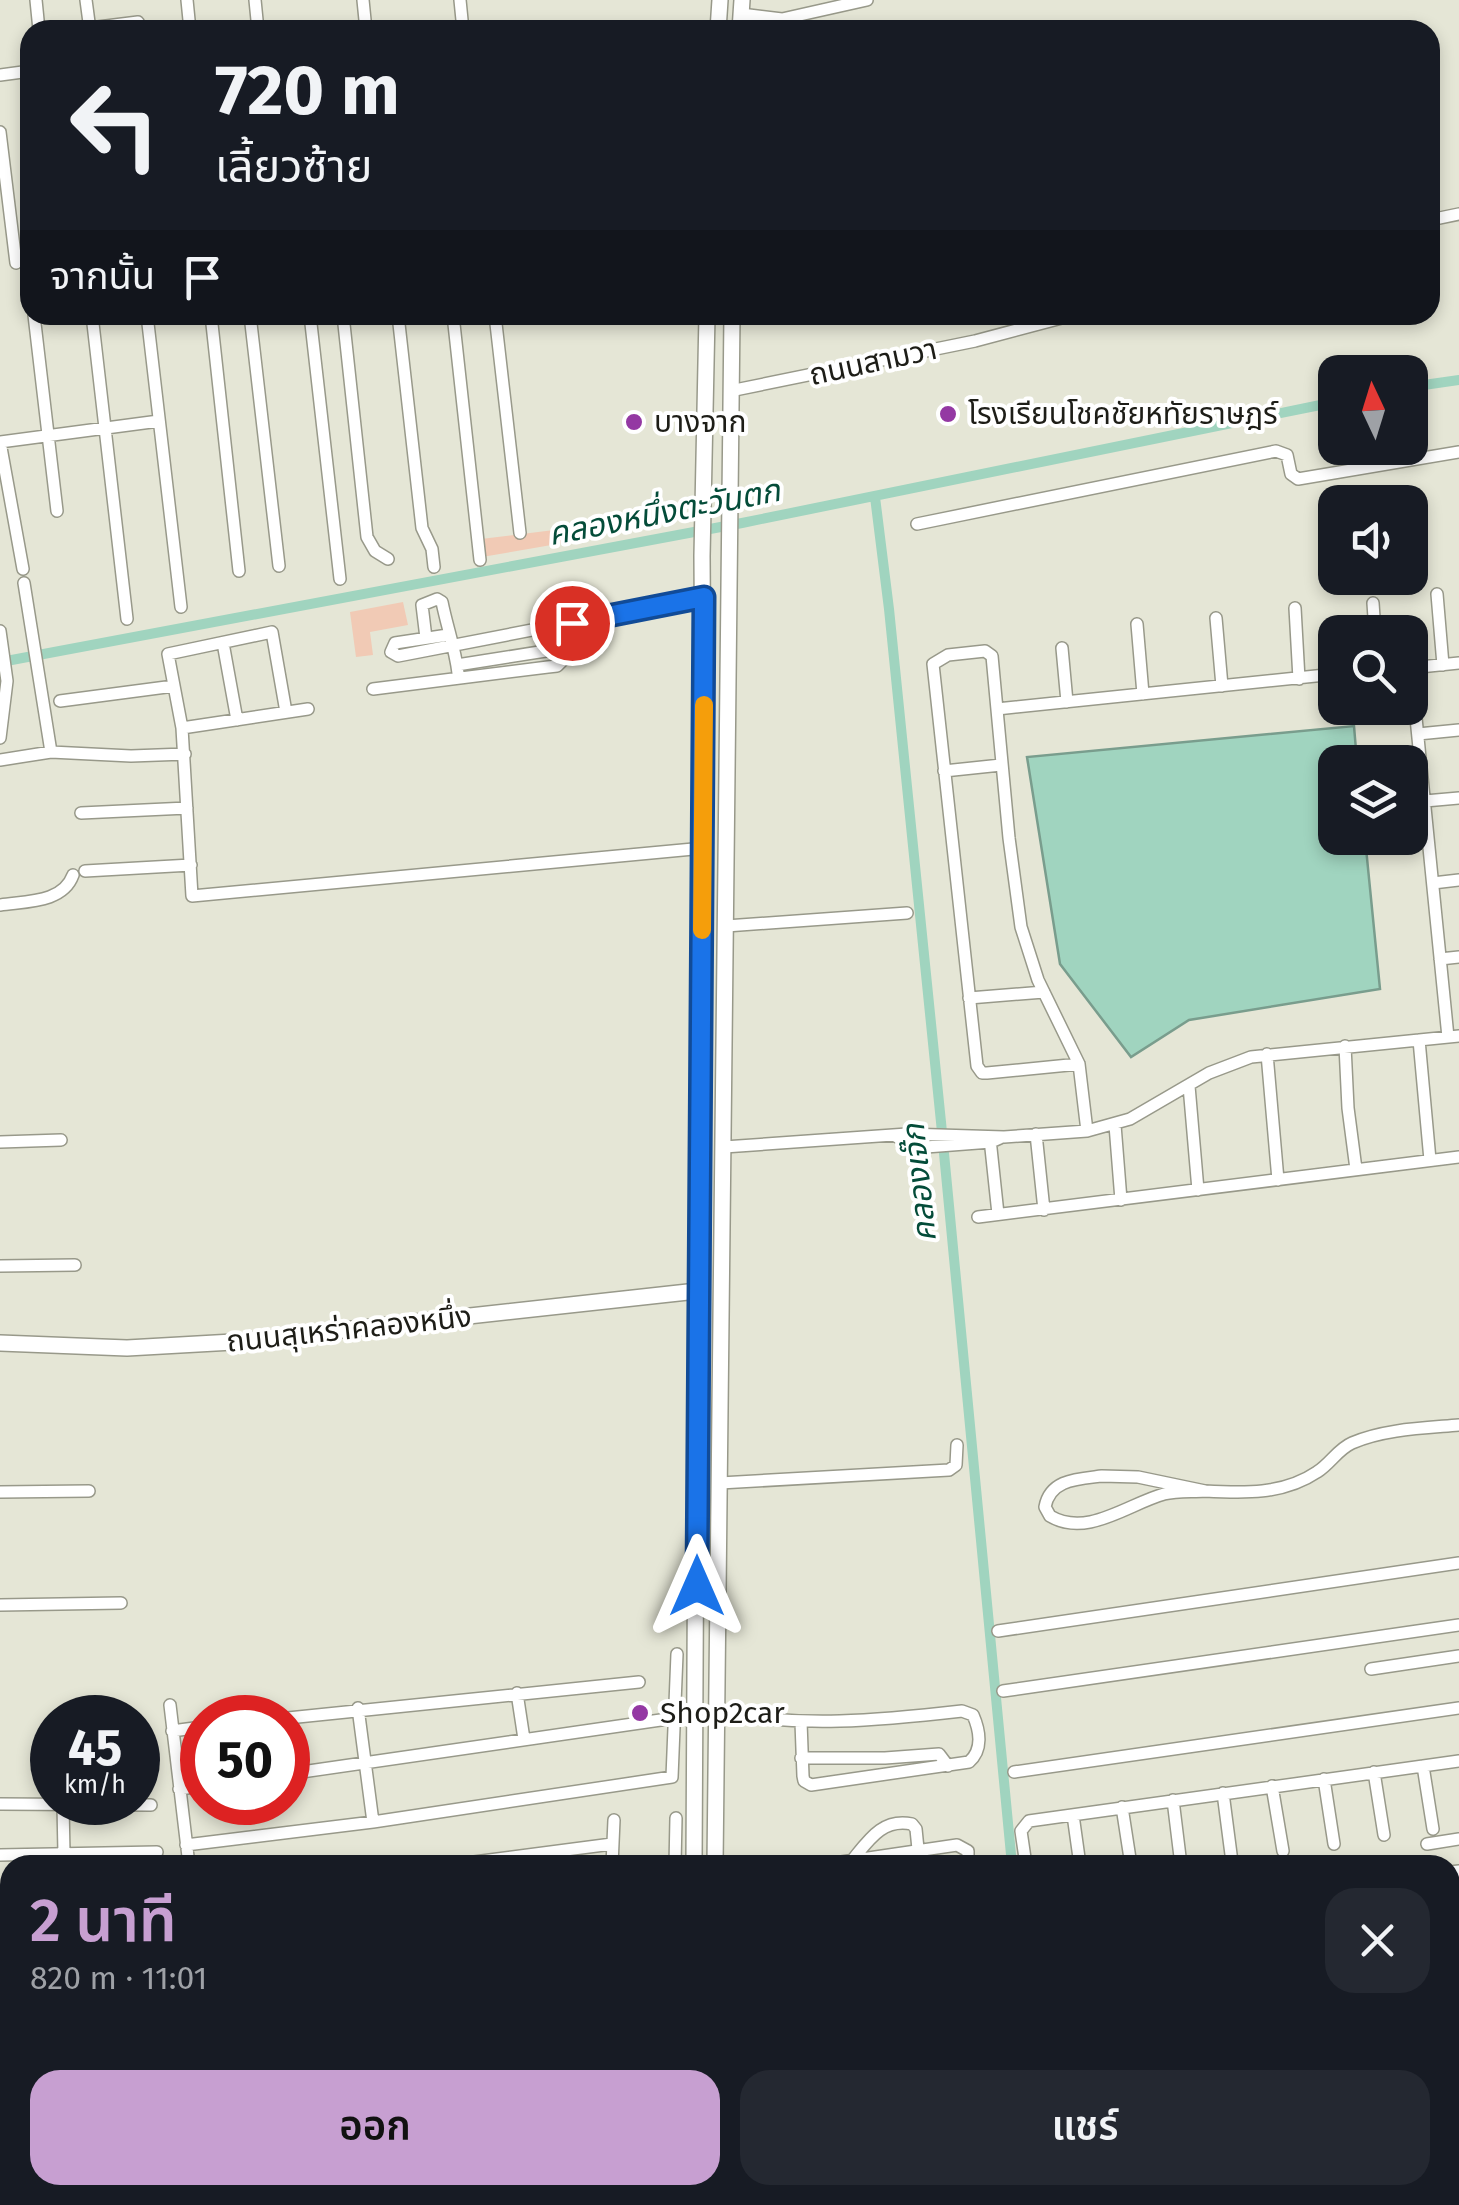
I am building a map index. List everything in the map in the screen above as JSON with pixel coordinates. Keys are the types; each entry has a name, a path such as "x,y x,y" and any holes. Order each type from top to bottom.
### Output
{"main road":[{"path":"719,6 741,15"},
{"path":"694,1855 707,325"},
{"path":"716,1855 732,325"},
{"path":"696,1291 723,1266"},
{"path":"696,1291 722,1316"},
{"name":"ถนนสุเหร่าคลองหนึ่ง","path":"0,1343 127,1348 232,1342 696,1291"}],"street":[{"path":"741,15 782,18 830,4 867,0"},
{"path":"0,132 20,252"},
{"path":"35,325 58,511"},
{"path":"93,325 127,619"},
{"path":"149,325 181,607"},
{"path":"213,325 239,571"},
{"path":"251,325 279,566"},
{"path":"311,325 340,579"},
{"path":"343,325 367,537 375,550 388,559"},
{"path":"399,325 422,528 432,549 434,567"},
{"path":"454,325 480,560"},
{"path":"496,325 520,533"},
{"name":"ถนนสามวา","path":"730,391 1035,325"},
{"path":"51,752 0,442 159,421"},
{"path":"917,524 1276,451 1286,455 1290,474 1298,479 1459,452"},
{"path":"1437,594 1443,664"},
{"path":"452,640 426,638 395,643 392,655 452,640 704,597"},
{"path":"426,638 422,608 427,600 437,599 442,602 458,672"},
{"path":"1373,603 1374,615"},
{"path":"1295,608 1299,678"},
{"path":"1216,618 1222,686"},
{"path":"1137,624 1143,694"},
{"path":"0,631 4,688 4,729 0,738"},
{"path":"286,712 272,632 168,654 185,754 192,896 704,848"},
{"path":"223,642 237,720"},
{"path":"1062,648 1066,702"},
{"path":"373,689 552,650 559,652 563,660 557,666 458,672"},
{"path":"1080,1064 982,1073 977,1066 951,808 935,698 935,660 948,654 989,652 992,656 1021,926 1044,992 1080,1064 1087,1131"},
{"path":"1428,666 1459,663"},
{"path":"997,709 1318,676"},
{"path":"60,701 174,686"},
{"path":"182,728 308,709"},
{"path":"1417,725 1419,745"},
{"path":"1418,734 1459,730"},
{"path":"0,760 51,752 185,754"},
{"path":"944,771 1002,765"},
{"path":"1428,802 1459,798"},
{"path":"81,814 187,808"},
{"path":"724,1147 890,1134 926,1142 1087,1131 1115,1125 1230,1063 1267,1054 1454,1037 1440,959 1428,838"},
{"path":"0,905 56,896 79,873 191,865"},
{"path":"1433,883 1459,880"},
{"path":"726,926 907,913"},
{"path":"1440,959 1459,957"},
{"path":"969,998 1044,992"},
{"path":"1419,1040 1430,1160"},
{"path":"1345,1046 1356,1169"},
{"path":"1267,1054 1278,1180"},
{"path":"1189,1086 1198,1190"},
{"path":"1115,1125 1121,1200"},
{"path":"1036,1134 1044,1210"},
{"path":"990,1138 998,1214"},
{"path":"0,1142 61,1140"},
{"path":"978,1217 1459,1157"},
{"path":"0,1266 75,1266"},
{"path":"1204,1491 1138,1477 1102,1476 1064,1482 1047,1496 1044,1506 1057,1520 1085,1523 1164,1494 1266,1492 1318,1472 1348,1444 1370,1436 1459,1425"},
{"path":"720,1483 949,1470 956,1464 956,1444"},
{"path":"0,1492 89,1491"},
{"path":"998,1630 1459,1563"},
{"path":"0,1605 121,1603"},
{"path":"1003,1691 1459,1625"},
{"path":"186,1845 374,1822 672,1777 678,1654"},
{"path":"1371,1669 1459,1656"},
{"path":"310,1715 639,1682"},
{"path":"517,1693 524,1739"},
{"path":"170,1704 180,1789"},
{"path":"358,1708 374,1822"},
{"path":"1014,1772 1459,1708"},
{"path":"717,1713 854,1723 968,1712 976,1724 977,1752 969,1762 812,1785 804,1781 801,1722"},
{"path":"310,1771 696,1715"},
{"path":"172,1731 180,1730"},
{"path":"801,1758 940,1754 948,1766"},
{"path":"1025,1855 1024,1824 1459,1761"},
{"path":"1422,1766 1433,1830"},
{"path":"1374,1772 1384,1835"},
{"path":"1324,1779 1334,1844"},
{"path":"1272,1786 1282,1851"},
{"path":"1222,1793 1231,1855"},
{"path":"1173,1800 1180,1855"},
{"path":"0,1804 30,1804"},
{"path":"1122,1808 1129,1855"},
{"path":"1072,1815 1078,1855"},
{"path":"675,1855 676,1818"},
{"path":"612,1855 614,1820"},
{"path":"856,1855 873,1835 901,1822 916,1829 918,1849"},
{"path":"63,1825 64,1854"},
{"path":"184,1825 188,1855"},
{"path":"1427,1844 1459,1839"},
{"path":"528,1855 612,1844"},
{"path":"875,1855 964,1846 968,1855"},
{"path":"0,1855 156,1852"}],"shaded area":[{"path":"562,529 563,543 482,557 481,539"},
{"path":"403,602 408,625 370,632 373,655 356,657 350,612"},
{"path":"1354,726 1356,745 1318,745 1318,855 1367,855 1380,989 1189,1020 1131,1057 1060,964 1027,757"}],"waterway":[{"name":"คลองหนึ่งตะวันตก","path":"1428,384 1459,380"},
{"name":"คลองหนึ่งตะวันตก","path":"1,662 742,523 1318,405"},
{"name":"คลองเจ๊ก","path":"875,497 941,1122 1011,1855"}],"slow traffic":[{"path":"702,930 704,705"}],"place":[{"name":"โรงเรียนโชคชัยหทัยราษฎร์","path":"948,414"},
{"name":"บางจาก","path":"634,422"},
{"name":"Shop2car","path":"640,1713"}],"route":[{"path":"572,623 704,597 696,1291 697,1586"}]}
